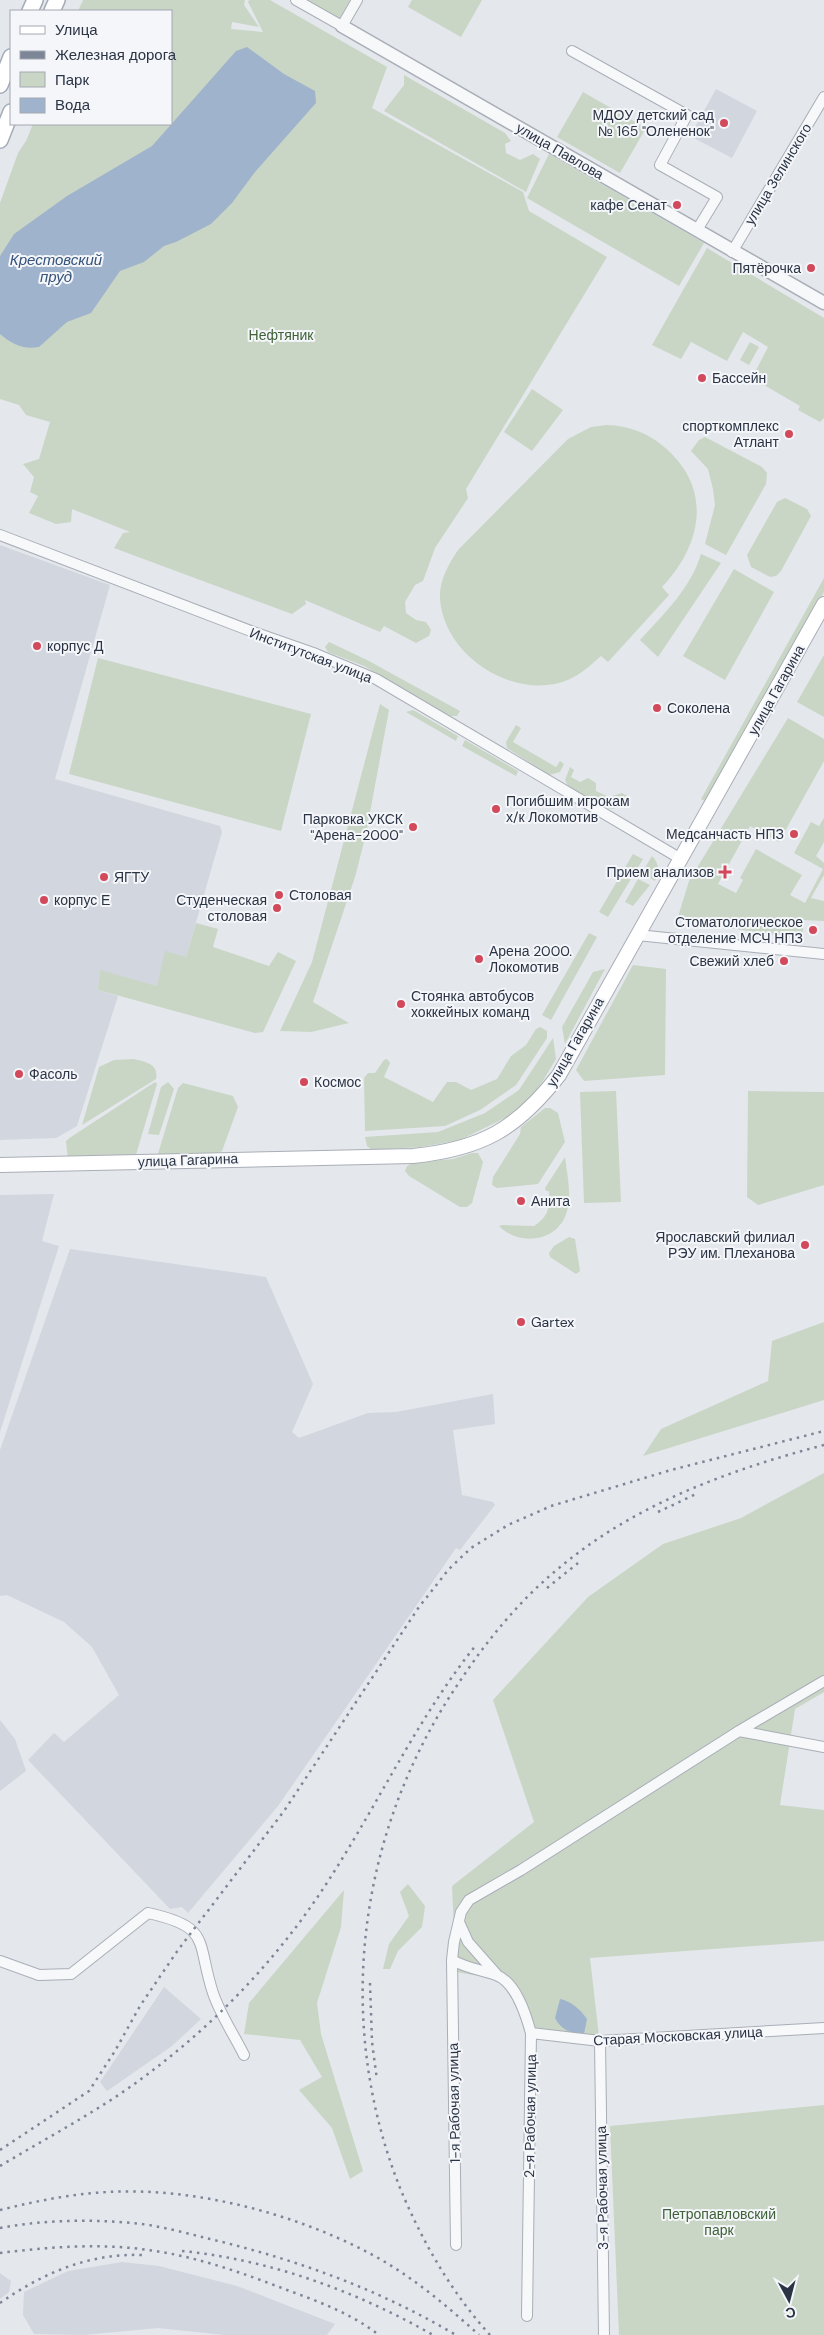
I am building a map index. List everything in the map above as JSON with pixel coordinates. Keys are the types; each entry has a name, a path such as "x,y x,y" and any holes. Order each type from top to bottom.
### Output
{"main road":[{"path":"0,85 10,60"},
{"path":"0,140 10,114"},
{"name":"улица Гагарина","path":"0,1166 413,1156 443,1153 468,1147 512,1123 538,1101 559,1074 824,604"}],"street":[{"name":"улица Павлова","path":"296,0 824,304"},
{"path":"342,26 357,0"},
{"path":"572,50 687,116 660,164 717,196 697,230"},
{"name":"улица Зелинского","path":"732,252 824,97"},
{"name":"Институтская улица","path":"0,536 316,654 376,679 681,859"},
{"path":"637,934 824,954"},
{"name":"1-я Рабочая улица","path":"456,2245 452,1960 461,1912 469,1900 521,1870 739,1731 824,1681"},
{"path":"739,1731 824,1747"},
{"path":"0,1961 38,1975 71,1974 148,1913 175,1919 194,1930 205,1956 214,1994 244,2055"},
{"path":"459,1922 468,1942 498,1976"},
{"name":"2-я Рабочая улица","path":"452,1960 463,1966 498,1976 513,1990 524,2008 532,2032 527,2316"},
{"name":"Старая Московская улица","path":"532,2032 600,2041 824,2028"},
{"name":"3-я Рабочая улица","path":"600,2041 604,2335"}],"shaded area":[{"name":"МДОУ детский сад № 165 \"Олененок\"","path":"716,89 757,111 732,158 690,136"},
{"name":"ЯГТУ","path":"0,545 110,585 55,779 220,826 222,832 186,957 157,986 100,971 98,990 118,996 77,1126 56,1138 0,1140"},
{"path":"54,1194 42,1241 59,1246 0,1432 0,1195"},
{"path":"70,1249 266,1277 313,1384 292,1432 299,1438 368,1413 396,1412 493,1394 495,1424 453,1430 462,1495 493,1502 495,1505 460,1550 456,1548 278,1806 188,1913 182,1907 170,1909 28,1760 54,1733 64,1742 119,1695 92,1647 64,1622 7,1595 0,1596 0,1450"},
{"path":"0,1720 15,1739 26,1771 0,1791"},
{"path":"164,1987 201,2019 172,2046 107,2091 100,2082"},
{"path":"122,2262 159,2266 237,2286 335,2324 327,2335 224,2335 158,2328 84,2335 34,2334 23,2315 24,2292 68,2271"},
{"path":"0,2273 11,2281 9,2292 0,2299"}],"green space":[{"name":"Нефтяник","path":"83,0 245,0 244,5 259,27 232,22 231,29 263,32 248,2 249,0 270,0 387,67 372,108 523,192 529,211 607,257 466,489 468,498 435,548 423,581 415,585 405,602 406,613 416,620 426,622 431,630 429,636 416,643 384,626 380,632 305,600 306,604 292,614 114,548 123,533 130,532 72,509 71,522 56,524 29,513 38,496 30,492 34,477 23,464 39,459 50,422 26,415 19,405 0,399 0,203 18,153 26,141 33,125 172,125 172,10 78,10"},
{"path":"306,0 350,0 339,19"},
{"path":"412,0 482,0 461,37 408,7"},
{"path":"404,75 505,133 511,141 505,144 506,153 520,160 533,154 540,159 526,192 384,111 404,85"},
{"path":"583,92 646,128 620,173 557,137"},
{"path":"549,154 704,243 679,286 527,198"},
{"path":"707,248 824,318 824,418 820,422 798,410 800,406 752,378 768,347 743,332 727,361 691,342 681,359 652,345"},
{"path":"750,342 759,347 749,365 740,360"},
{"path":"532,389 563,410 532,451 504,432"},
{"path":"607,425 630,428 644,433 663,446 679,462 690,479 695,497 697,516 694,534 676,570 662,587 669,595 608,662 601,656 574,677 549,685 528,685 507,680 487,670 469,656 455,639 445,620 440,599 445,573 458,550 568,439 591,427"},
{"path":"705,437 762,467 767,473 766,484 726,555 705,544 715,505 713,489 708,469 691,451 699,440"},
{"path":"785,498 807,509 811,516 781,571 776,576 770,577 751,567 747,555 777,502"},
{"path":"701,554 721,563 658,657 640,640 667,611 683,590"},
{"path":"734,569 774,592 725,680 683,656"},
{"path":"824,578 824,592 708,803 701,799"},
{"path":"329,642 367,660 460,711 457,716 450,716 364,666 328,652 325,647"},
{"path":"824,655 824,717 797,702"},
{"path":"98,658 311,714 281,831 69,774"},
{"path":"380,704 389,710 366,834 355,877 313,1002 349,1023 311,1032 280,1031 312,962"},
{"path":"413,710 458,736 456,741 406,712"},
{"path":"788,718 824,739 824,761 779,842 750,826 718,884 736,893 743,880 740,878 756,849 802,875 790,895 805,903 823,869 794,853 811,822 819,826 824,818 824,842 816,856 824,863 824,875 811,898 824,901 824,921 804,920 802,939 677,920 689,881"},
{"path":"516,725 521,728 513,742 556,767 560,761 564,764 560,772 549,775 507,748 506,742"},
{"path":"465,740 518,771 516,776 462,746"},
{"path":"570,767 574,770 571,777 580,782 588,778 596,783 596,791 609,797 622,793 629,797 623,805 615,808 600,806 568,786 565,780"},
{"path":"633,854 643,859 608,917 599,912"},
{"path":"652,856 658,868 655,881 642,873"},
{"path":"638,879 650,885 633,906 625,902"},
{"path":"196,923 218,929 213,947 269,966 278,952 296,961 263,1032 255,1033 98,990 100,970 157,986 165,951 186,957"},
{"path":"589,933 597,937 551,1020 542,1015"},
{"path":"633,965 666,969 665,1075 584,1081 576,1070"},
{"path":"605,969 565,1044 562,1027 593,972"},
{"path":"540,1027 547,1031 547,1038 516,1085 480,1110 445,1126 365,1131 364,1078 368,1073 375,1073 384,1060 387,1059 390,1063 384,1077 433,1102 447,1082 456,1082 471,1090 497,1079 511,1056 526,1045 536,1029"},
{"path":"553,1038 556,1059 535,1094 509,1116 460,1140 421,1147 372,1150 367,1146 365,1137 438,1132 485,1113 519,1090"},
{"path":"134,1059 151,1064 156,1070 156,1079 82,1125 99,1067 114,1060"},
{"path":"155,1082 157,1084 135,1158 68,1160 66,1141"},
{"path":"168,1082 174,1089 159,1135 148,1134 161,1087"},
{"path":"183,1083 233,1096 238,1107 222,1151 214,1156 157,1157 178,1088"},
{"path":"616,1091 621,1202 584,1203 580,1092"},
{"path":"748,1091 824,1092 824,1185 758,1205 747,1197"},
{"path":"545,1108 550,1108 558,1113 565,1142 538,1184 497,1188 492,1185 493,1177 520,1134 521,1127"},
{"path":"478,1153 483,1162 472,1203 467,1207 460,1207 409,1176 405,1171 407,1166 413,1163 453,1159"},
{"path":"565,1157 569,1198 563,1221 547,1235 537,1238 527,1239 507,1233 499,1226 534,1226 543,1219 548,1211 549,1202 549,1191 546,1191 545,1188"},
{"path":"569,1237 575,1239 580,1271 576,1274 550,1257 549,1253 554,1246"},
{"path":"824,1322 824,1400 643,1456 661,1429 768,1381 772,1341"},
{"path":"824,1473 824,1692 795,1709 780,1805 824,1810 824,1941 590,1958 599,2036 532,2033 504,1980 456,1972 452,1886 534,1822 493,1700 588,1597 663,1544 741,1518"},
{"path":"408,1884 425,1906 422,1927 398,1951 390,1969 383,1969 389,1944 409,1916 400,1892"},
{"path":"344,1890 341,1927 317,2003 321,2034 363,2171 350,2179 332,2128 299,2090 322,2077 300,2040 244,2034 249,2003"},
{"name":"Петропавловский парк","path":"824,2105 824,2335 619,2335 610,2126"}],"water":[{"name":"Крестовский пруд","path":"247,47 284,74 315,91 316,103 255,172 232,203 211,224 164,246 144,262 120,271 91,313 67,322 39,347 28,348 18,345 0,334 0,256 14,234 67,196 152,146 236,51"},
{"path":"560,1999 575,2006 587,2019 584,2034 567,2030 557,2022 555,2018"}],"railway":[{"path":"0,2150 89,2091 115,2051 140,2006 178,1950 284,1811 419,1607 449,1569 471,1548 508,1525 551,1506 671,1470 824,1431"},
{"path":"490,2335 450,2284 418,2227 400,2188 379,2124 367,2058 363,1993 367,1927 379,1862 398,1799 425,1739 471,1665 493,1635 518,1607 559,1568 588,1545 619,1525 684,1492 753,1466 824,1445"},
{"path":"658,1512 696,1494"},
{"path":"547,1588 578,1563"},
{"path":"0,2166 90,2113 146,2076 195,2036 262,1969 302,1919 325,1886 429,1711 476,1645"},
{"path":"370,1983 372,2042 377,2080"},
{"path":"0,2210 54,2198 108,2192 174,2194 241,2206 307,2225 382,2260 426,2290 479,2335"},
{"path":"0,2228 33,2223 99,2221 132,2223 171,2230 243,2247 306,2266 367,2290 456,2335"},
{"path":"0,2253 93,2246 130,2248 183,2256 236,2271 312,2299 347,2315 379,2335"},
{"path":"182,2251 248,2262 312,2280 374,2305 433,2335"},
{"path":"0,2303 16,2292 67,2267 104,2257 143,2255"}],"place":[{"name":"МДОУ детский сад № 165 \"Олененок\"","path":"724,123"},
{"name":"кафе Сенат","path":"677,205"},
{"name":"Пятёрочка","path":"811,268"},
{"name":"Бассейн","path":"702,378"},
{"name":"спорткомплекс Атлант","path":"789,434"},
{"name":"корпус Д","path":"37,646"},
{"name":"Соколена","path":"657,708"},
{"name":"Погибшим игрокам х/к Локомотив","path":"496,809"},
{"name":"Парковка УКСК \"Арена-2000\"","path":"413,827"},
{"name":"Медсанчасть НПЗ","path":"794,834"},
{"name":"Прием анализов","path":"725,872"},
{"name":"ЯГТУ","path":"104,877"},
{"name":"Столовая","path":"279,895"},
{"name":"корпус Е","path":"44,900"},
{"name":"Студенческая столовая","path":"277,908"},
{"name":"Стоматологическое отделение МСЧ НПЗ","path":"813,930"},
{"name":"Арена 2000. Локомотив","path":"479,959"},
{"name":"Свежий хлеб","path":"784,961"},
{"name":"Стоянка автобусов хоккейных команд","path":"401,1004"},
{"name":"Фасоль","path":"19,1074"},
{"name":"Космос","path":"304,1082"},
{"name":"Анита","path":"521,1201"},
{"name":"Ярославский филиал РЭУ им. Плеханова","path":"805,1245"},
{"name":"Gartex","path":"521,1322"}]}
